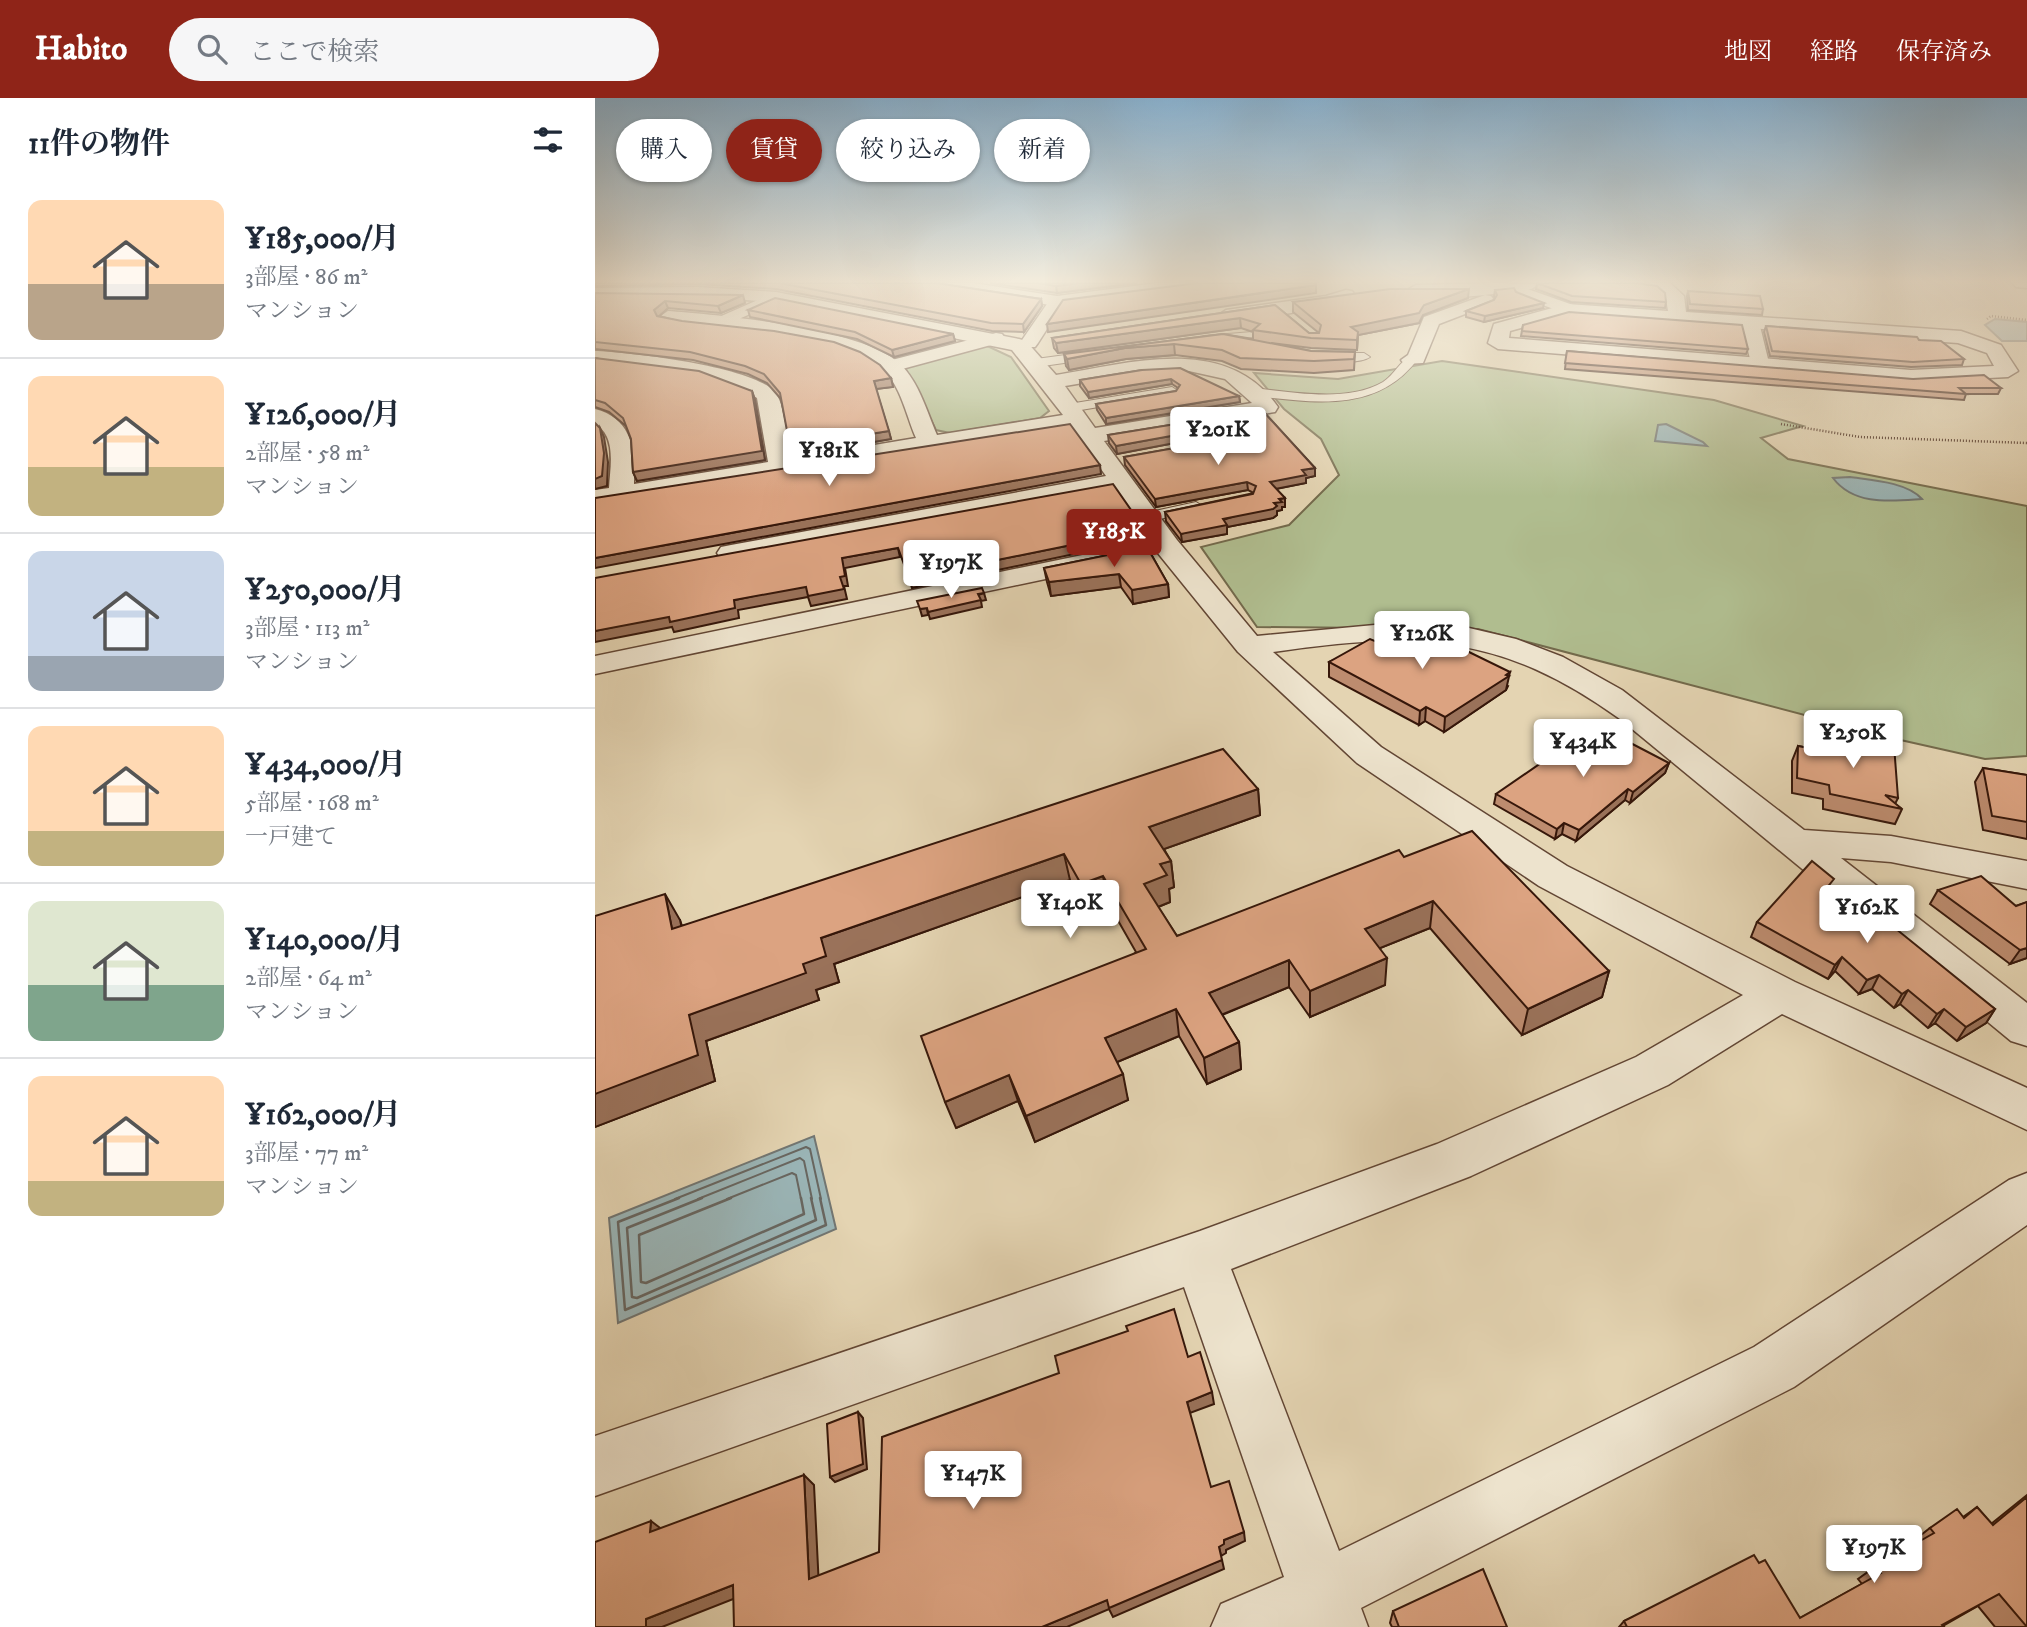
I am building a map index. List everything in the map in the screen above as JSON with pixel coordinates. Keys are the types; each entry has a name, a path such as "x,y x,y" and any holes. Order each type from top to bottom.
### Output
{"street":[{"path":"607,375 651,354"},
{"path":"873,354 891,366 929,442"},
{"path":"891,366 1022,354"},
{"path":"1026,354 1098,444 1146,517 1144,550"},
{"path":"703,559 1098,444 1267,407 1231,374 1213,369 1030,354"},
{"path":"1411,360 1416,359 1418,354"},
{"path":"1647,354 1911,376 2008,371 1997,354"},
{"path":"1758,354 1760,363"},
{"path":"595,357 641,359 750,383 767,396 781,467"},
{"path":"595,416 616,427 622,438 621,493"},
{"path":"595,442 622,438"},
{"path":"595,498 929,442 1098,444"},
{"path":"1144,550 1369,755 1541,868 1780,993 2027,1110"},
{"path":"595,665 1144,550"},
{"path":"1249,646 1315,636 1415,632 1500,645 1539,657 1588,681 1632,712 1797,842 2027,1028"},
{"path":"1797,842 1891,849 2027,875"},
{"path":"595,1466 1200,1256 1454,1160 1652,1071 1780,993"},
{"path":"1244,1627 1329,1610 1774,1367 2027,1196"},
{"path":"1200,1256 1329,1610"}],"lane":[{"path":"1311,355 1364,356"},
{"path":"1253,392 1297,397 1365,392 1389,383 1411,360"},
{"path":"1098,444 1172,391"},
{"path":"1146,517 1212,504"}],"path":[{"path":"1781,424 1860,437 2027,443"}],"green space":[{"path":"944,354 1005,354 1011,357 1049,411 1040,418 950,433 936,430 904,365"},
{"path":"1442,361 1714,400 1803,426 1761,438 1788,459 2027,506 2027,756 1985,759 1896,739 1478,629 1257,627 1201,547 1289,525 1339,475 1321,439 1284,409 1254,373 1338,379"}],"water":[{"path":"1666,424 1707,446 1655,441 1658,425"},
{"path":"1850,477 1898,485 1922,499 1874,500 1851,493 1833,478"},
{"path":"814,1136 836,1229 618,1323 609,1218"}],"building":[{"path":"699,354 864,354 880,365 891,378 874,381 889,431 790,447 780,393 764,374 745,366"},
{"path":"1064,354 1092,354 1067,359"},
{"path":"1232,354 1355,354 1354,359 1314,361 1240,358"},
{"path":"1566,354 1608,354 1913,379 1984,375 2001,388 1959,388 1966,394 1565,363"},
{"path":"1815,354 1958,354 1964,359 1913,362"},
{"path":"595,358 699,371 752,391 762,451 633,472 631,439 623,418 605,403 595,400"},
{"path":"1180,368 1239,396 1106,418 1096,404 1176,391 1180,385 1171,379 1088,392 1080,380 1142,370"},
{"path":"1262,410 1315,468 1302,470 1306,475 1270,482 1285,498 1279,499 1282,502 1274,503 1277,506 1273,509 1223,519 1227,525 1181,534 1165,512 1253,494 1256,486 1247,482 1155,499 1124,457 1243,436 1245,425 1237,424 1116,446 1108,435"},
{"path":"595,423 600,428 604,453 602,476 595,479"},
{"path":"1070,424 1100,465 595,558 595,498"},
{"path":"1113,484 1145,530 909,578 898,548 842,558 845,576 840,577 844,589 808,596 806,587 734,600 735,608 670,622 669,617 595,631 595,578"},
{"path":"1147,547 1168,584 1132,590 1119,574 1049,582 1044,568"},
{"path":"982,588 984,593 978,594 981,600 928,612 927,608 920,609 917,601"},
{"path":"1415,630 1426,631 1510,672 1506,675 1509,676 1445,717 1426,707 1420,711 1329,662 1370,639 1377,642 1392,633 1396,635"},
{"path":"1596,725 1669,763 1633,792 1628,789 1579,830 1564,823 1557,829 1496,794"},
{"path":"1837,735 1894,745 1898,798 1885,795 1902,809 1830,794 1829,785 1797,778 1798,746 1829,752 1828,748 1837,754"},
{"path":"1223,749 1258,789 1149,827 1171,861 1160,864 1167,875 1144,884 1177,936 1399,850 1404,857 1472,831 1609,971 1528,1009 1433,901 1365,929 1387,958 1310,991 1289,960 1209,993 1239,1042 1204,1058 1176,1009 1105,1038 1123,1074 1026,1116 1009,1075 945,1102 921,1036 1146,949 1103,876 1081,884 1064,854 821,938 826,956 803,964 806,973 689,1015 698,1055 595,1094 595,916 665,894 672,929"},
{"path":"1983,768 2027,775 2027,822 1992,816"},
{"path":"1812,861 1834,879 1826,889 1885,920 1995,1009 1966,1027 1944,1009 1937,1014 1908,990 1902,994 1879,975 1867,980 1842,957 1835,965 1757,922"},
{"path":"1981,876 2016,906 2027,902 2027,948 2020,950 1938,890"},
{"path":"1174,1309 1188,1357 1200,1352 1212,1392 1187,1402 1211,1487 1229,1481 1244,1532 1224,1540 1224,1544 1219,1547 1222,1560 1109,1608 1107,1600 1042,1627 734,1627 733,1585 646,1619 646,1627 595,1627 595,1542 651,1521 650,1532 804,1475 809,1579 879,1552 882,1437 1059,1373 1055,1356 1128,1331 1126,1326"},
{"path":"858,1412 863,1464 830,1477 827,1424"},
{"path":"2027,1497 2027,1627 1999,1594 1942,1625 1944,1627 1627,1627 1624,1621 1754,1555 1759,1563 1765,1560 1800,1618 1881,1573 1876,1566 1934,1533 1930,1528 1957,1509 1964,1518 1977,1507 1993,1525"},
{"path":"1483,1569 1507,1627 1399,1627 1393,1611"}]}
